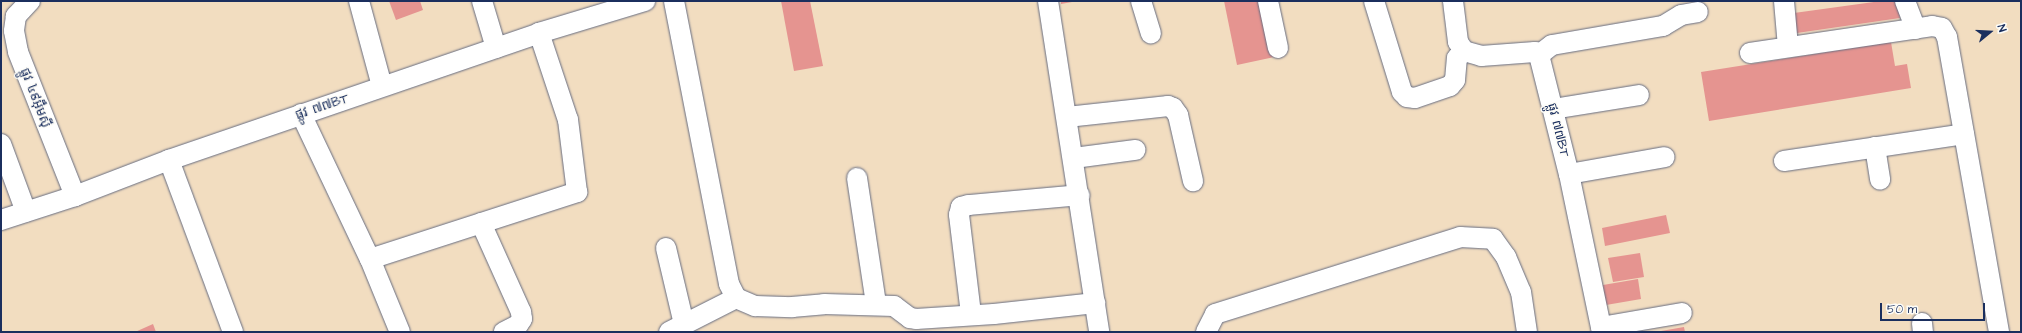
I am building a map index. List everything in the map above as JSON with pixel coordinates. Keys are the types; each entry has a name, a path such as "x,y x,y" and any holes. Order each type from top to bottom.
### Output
{"street":[{"name":"ផ្លូវ ៤៩អ៊ឹមស៊ី","path":"30,1 16,16 14,31 18,52 75,196"},
{"path":"359,1 382,86"},
{"path":"482,1 496,48"},
{"name":"ផ្លូវ ៧៧BT","path":"1,220 75,196 169,160 382,86 539,33 645,1"},
{"path":"674,1 729,284 736,298 755,306 876,304 894,306 910,318 916,319 971,314 994,314 1095,303"},
{"path":"1048,1 1080,195 1099,332"},
{"path":"1141,1 1151,33"},
{"path":"1268,1 1278,48"},
{"path":"1374,1 1402,92 1407,97 1415,98 1450,86 1455,80 1457,58 1464,51"},
{"path":"1453,1 1458,42 1464,51 1481,56 1534,52 1539,54 1552,45 1663,26 1681,15 1698,12"},
{"path":"1784,1 1788,47"},
{"path":"1905,1 1916,28"},
{"path":"1750,53 1916,28 1942,28 1946,37 1999,332"},
{"path":"370,260 577,192 568,120 539,33"},
{"name":"ផ្លូវ ៧៧BT","path":"1539,54 1569,174 1602,330"},
{"path":"1552,109 1639,95"},
{"path":"1067,117 1168,106 1173,108 1178,116 1193,181"},
{"path":"301,114 370,260 400,332"},
{"path":"1784,161 1964,134"},
{"path":"1,144 26,212"},
{"path":"1876,147 1880,180"},
{"path":"1074,158 1136,150"},
{"path":"1569,174 1665,157"},
{"path":"169,160 233,332"},
{"path":"856,178 876,304"},
{"path":"971,314 959,215 961,208 969,205 1080,195"},
{"path":"481,223 521,312 522,319 518,325 504,332"},
{"path":"1206,332 1215,314 1460,237 1493,239 1506,257 1521,292 1527,332"},
{"path":"666,248 677,328 736,298"},
{"path":"1602,330 1682,313"}],"building":[{"path":"389,1 420,1 423,10 396,20"},
{"path":"781,1 810,1 823,66 794,71"},
{"path":"1061,1 1072,1 1072,2 1061,4"},
{"path":"1224,1 1262,1 1274,57 1237,65"},
{"path":"1881,1 1897,1 1900,18 1797,33 1794,13"},
{"path":"1891,42 1895,66 1907,64 1911,88 1709,121 1701,72"},
{"path":"1666,215 1670,233 1605,246 1602,228"},
{"path":"1640,253 1644,277 1613,282 1608,258"},
{"path":"1638,279 1641,299 1606,305 1603,285"},
{"path":"153,324 156,332 135,332"},
{"path":"1684,327 1685,332 1661,332 1661,331"}]}
